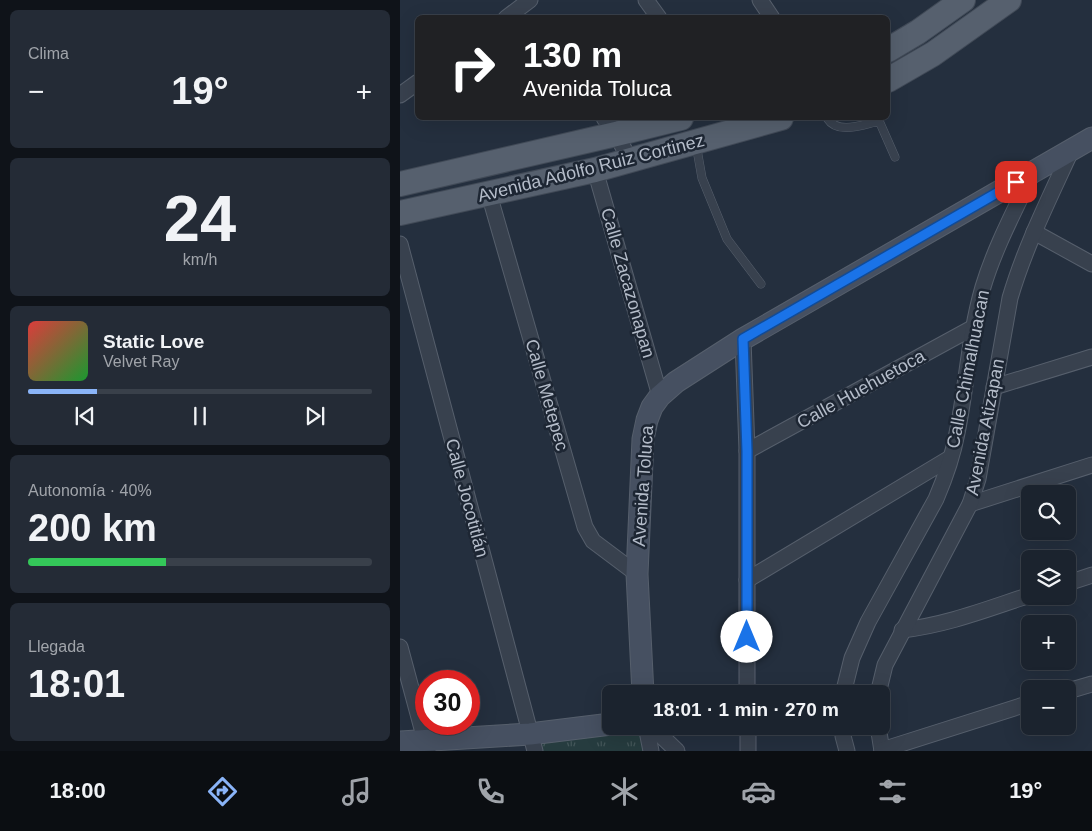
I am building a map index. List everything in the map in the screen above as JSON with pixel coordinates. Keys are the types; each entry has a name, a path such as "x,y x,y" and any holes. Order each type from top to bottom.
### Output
{"main road":[{"path":"890,79 933,54 1009,0"},
{"path":"890,49 961,2 974,25"},
{"name":"Avenida Adolfo Ruiz Cortinez","path":"400,184 610,126 663,120"},
{"name":"Avenida Adolfo Ruiz Cortinez","path":"400,214 595,170 774,120"}],"street":[{"path":"646,0 657,15"},
{"path":"760,0 770,15"},
{"path":"512,15 527,8"},
{"path":"400,95 415,84"},
{"path":"610,126 630,160"},
{"name":"Avenida Toluca","path":"643,685 637,574 643,439 652,407 660,396 676,382 743,339 1086,143"},
{"name":"Avenida Atizapan","path":"880,685 885,665 902,630 970,504 978,479 1010,298 1016,277 1034,232 1086,143"},
{"name":"Calle Zacazonapan","path":"595,170 660,396"},
{"name":"Calle Chimalhuacan","path":"747,580 950,458 957,435 974,327 983,287 994,255 1033,172"},
{"name":"Calle Metepec","path":"489,194 585,527 593,541 637,574"},
{"path":"1034,232 1092,264"},
{"name":"Calle Jocotitlán","path":"400,244 532,743"},
{"name":"Calle Huehuetoca","path":"747,451 974,327"},
{"path":"743,339 747,451 748,685"},
{"path":"994,387 1092,357"},
{"path":"844,685 852,658 868,622 936,499 950,458"},
{"path":"970,504 1092,465"},
{"path":"1076,580 1092,575"},
{"path":"902,630 950,622 1021,598"},
{"path":"400,646 427,746"},
{"path":"1076,689 1092,684"},
{"path":"880,735 882,750 1021,706"},
{"path":"400,742 427,746 532,743 602,726"},
{"path":"648,735 651,751"},
{"path":"660,735 677,751"},
{"path":"748,735 748,751"},
{"path":"843,735 847,751"}],"lane":[{"path":"828,120 840,128 882,120 895,157"},
{"path":"695,142 702,178 728,239 761,284"}],"green space":[{"path":"602,727 602,735 648,735 651,751 535,751 530,734"}],"route":[{"path":"747,637 747,451 743,339 1016,182"}]}
